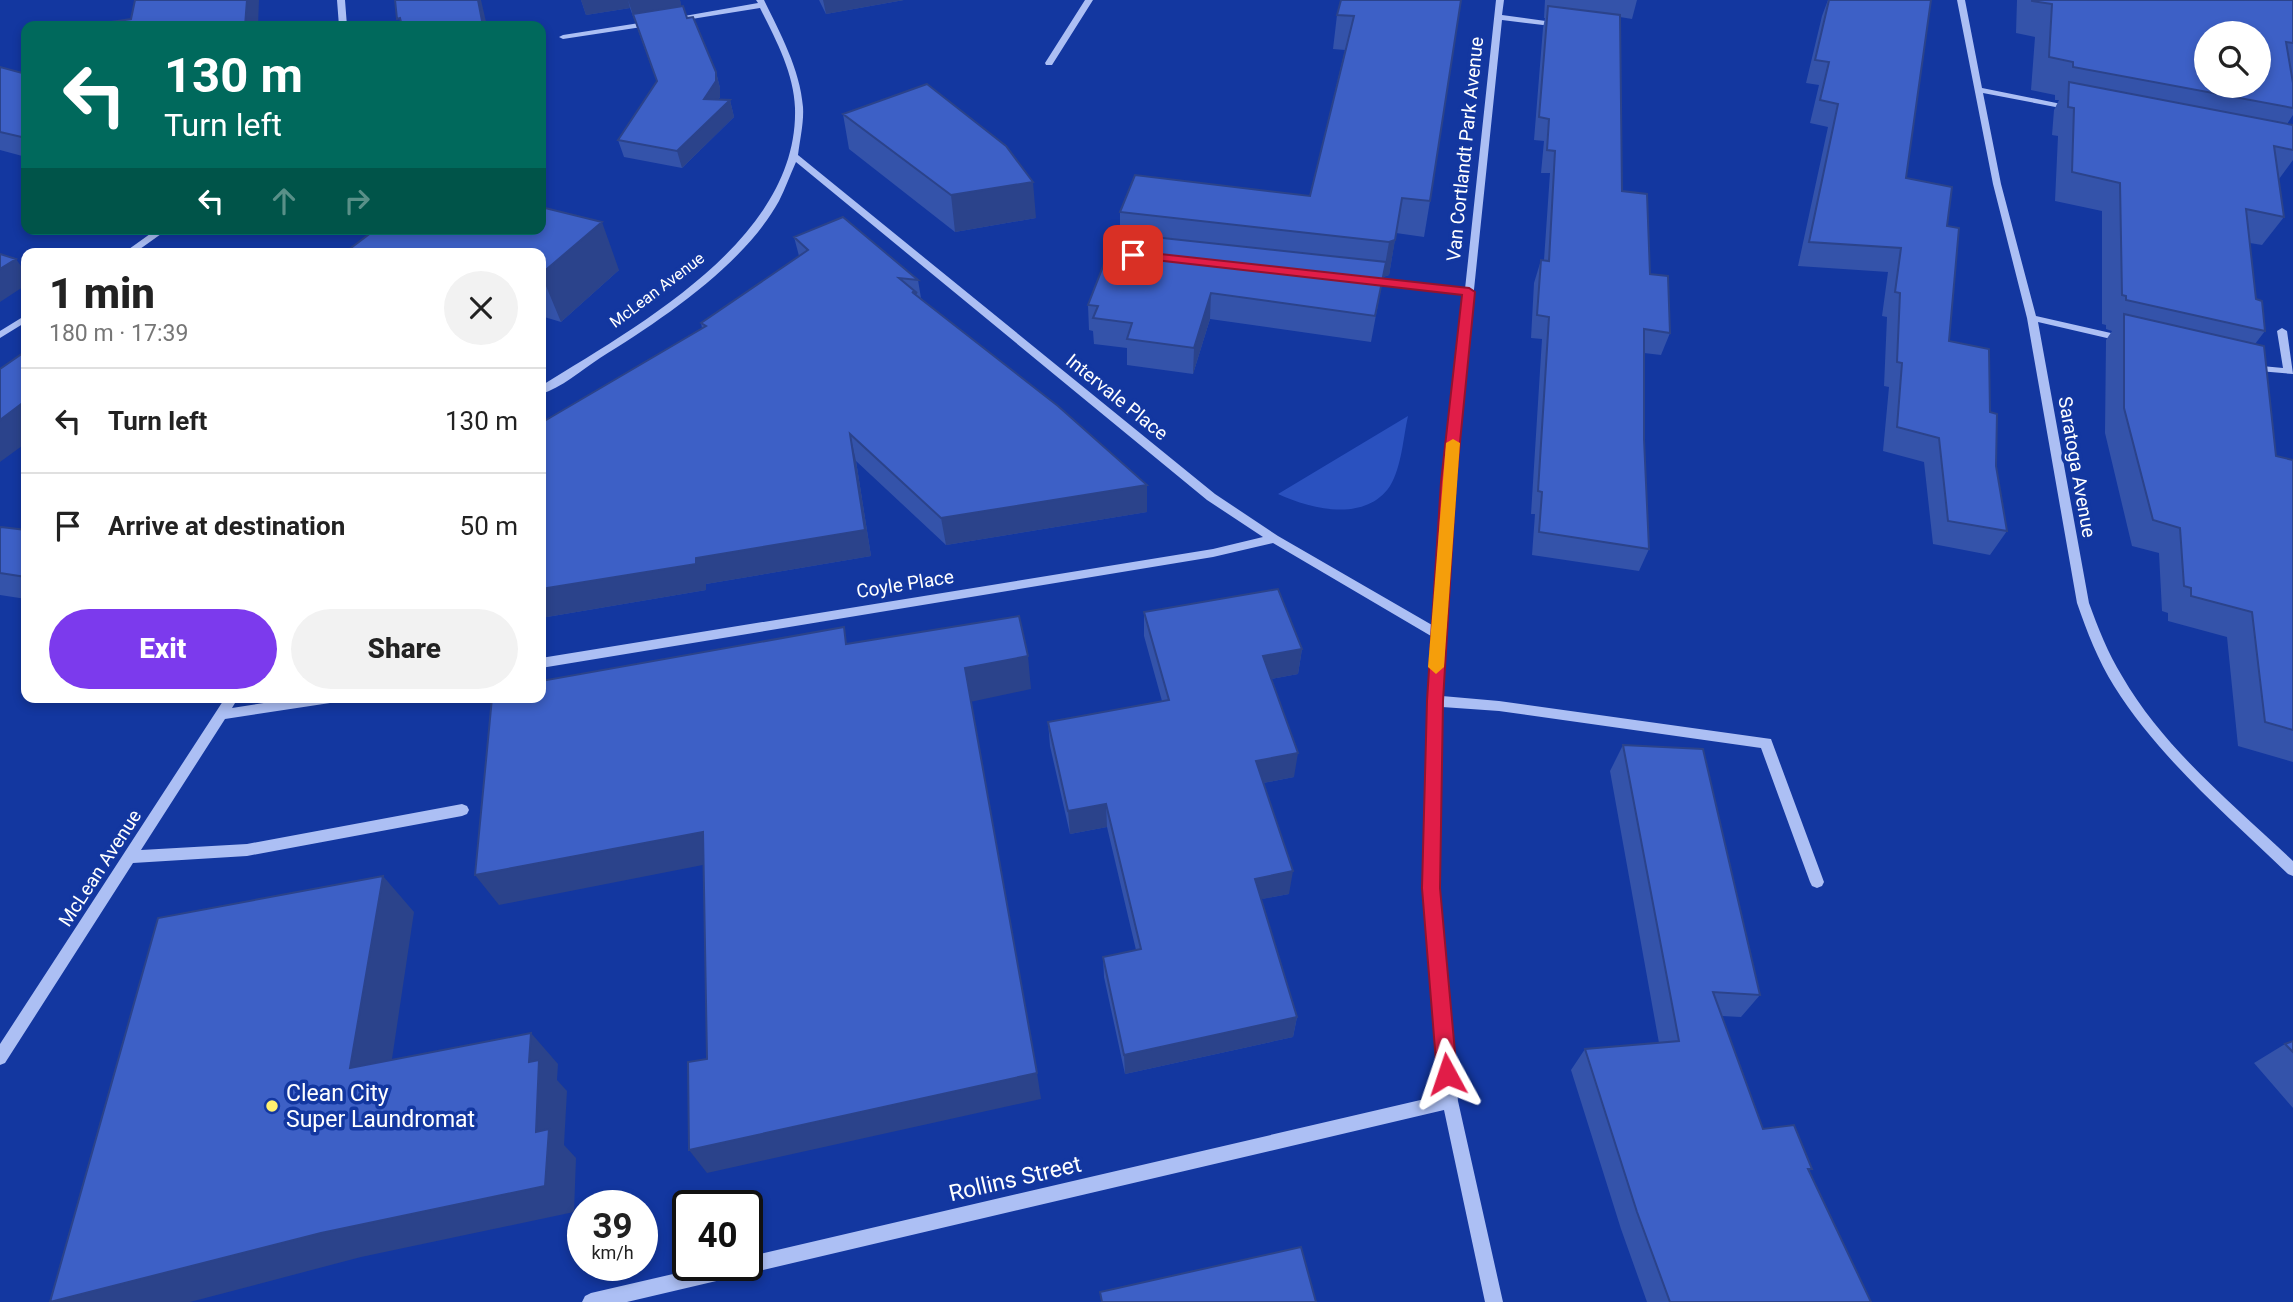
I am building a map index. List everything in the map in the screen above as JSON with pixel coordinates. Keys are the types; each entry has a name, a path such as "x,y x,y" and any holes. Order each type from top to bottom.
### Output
{"street":[{"path":"341,0 343,21"},
{"path":"1049,63 1089,0"},
{"name":"Van Cortlandt Park Avenue","path":"1494,1302 1450,1101 1431,888 1437,634 1449,482 1500,0"},
{"name":"Saratoga Avenue","path":"1961,0 1997,184 2032,318 2083,603 2091,632 2129,702 2158,738 2293,870"},
{"path":"563,37 761,2"},
{"name":"McLean Avenue","path":"546,388 654,318 701,282 756,227 780,192 795,157 797,96 761,2"},
{"path":"1498,17 1566,26"},
{"path":"1979,90 2088,111"},
{"name":"Intervale Place","path":"795,157 1211,497 1274,538 1437,634"},
{"path":"135,248 155,235"},
{"path":"1363,280 1469,292"},
{"path":"2032,318 2138,342"},
{"path":"0,335 21,321"},
{"path":"2243,366 2269,372 2289,372 2282,331"},
{"name":"Coyle Place","path":"546,662 1213,553 1274,538"},
{"path":"1435,701 1499,706 1766,743 1817,882"},
{"name":"McLean Avenue","path":"0,1058 228,703"},
{"path":"220,715 298,703"},
{"path":"130,857 247,850 462,810"},
{"name":"Rollins Street","path":"591,1302 1450,1101"}],"shaded area":[{"path":"1408,416 1397,470 1390,486 1379,498 1352,509 1337,509 1321,508 1278,494"}],"building":[{"path":"135,0 247,0 245,21 118,21 131,19"},
{"path":"395,0 478,0 482,21 401,21 400,18 397,19"},
{"path":"1341,0 1461,0 1430,201 1402,198 1395,240 1389,242 1120,212 1135,175 1310,196 1354,16 1337,15"},
{"path":"1829,0 1931,0 1906,178 1952,187 1947,226 1959,228 1949,341 1989,349 1990,412 1997,414 1996,466 2007,531 1948,521 1939,438 1897,427 1902,363 1897,362 1900,293 1895,292 1901,248 1809,242 1838,104 1820,100 1829,62 1815,60"},
{"path":"2032,0 2293,0 2293,43 2286,42 2293,83 2293,108 2239,98 2271,98 2271,21 2194,21 2194,90 2073,67 2073,62 2049,57 2052,4"},
{"path":"683,6 687,18 693,17 716,72 716,81 704,99 730,100 677,151 618,140 657,81 633,14"},
{"path":"1548,6 1620,15 1622,191 1647,194 1650,274 1668,276 1670,333 1644,329 1644,439 1649,549 1539,532 1542,492 1538,491 1549,317 1537,315 1541,260 1549,261 1555,151 1547,150 1549,119 1539,117"},
{"path":"0,67 21,73 21,137 0,132"},
{"path":"2069,82 2293,125 2293,150 2274,146 2284,217 2246,209 2256,299 2262,301 2265,331 2126,300 2126,296 2122,295 2120,183 2072,172 2074,108 2068,107"},
{"path":"927,84 1006,146 1033,182 951,195 843,114"},
{"path":"546,208 602,222 546,270 546,248 351,248 368,235 546,235"},
{"path":"843,217 918,280 899,278 917,293 912,292 1058,406 1147,485 941,518 850,434 865,530 696,558 696,564 546,588 546,420 706,326 701,323 808,250 794,237"},
{"path":"1116,233 1386,262 1375,316 1211,293 1194,348 1127,339 1132,323 1093,318 1098,306 1088,305"},
{"path":"0,254 16,259 0,269"},
{"path":"2124,314 2264,346 2276,456 2293,460 2293,730 2265,722 2252,612 2191,596 2191,588 2184,586 2180,528 2153,520 2124,408"},
{"path":"21,354 21,404 0,420 0,369"},
{"path":"0,528 21,529 21,576 0,573"},
{"path":"1278,589 1302,649 1263,656 1298,753 1256,761 1293,871 1255,879 1297,1017 1124,1055 1103,957 1141,949 1106,804 1068,811 1048,722 1169,700 1144,612"},
{"path":"1019,616 1028,656 965,668 1037,1073 689,1150 688,1062 707,1059 703,832 475,875 492,703 546,703 546,680 844,627 846,644"},
{"path":"1623,745 1703,749 1760,995 1713,992 1763,1129 1794,1125 1812,1169 1808,1169 1871,1302 1670,1302 1637,1212 1585,1049 1679,1041"},
{"path":"383,876 350,1068 531,1033 529,1062 539,1060 536,1132 549,1129 545,1186 321,1233 50,1302 158,918"},
{"path":"2293,1041 2293,1052 2285,1044"},
{"path":"1301,1247 1316,1302 1102,1302 1100,1292"}],"slow traffic":[{"path":"1436,667 1453,443"}],"place":[{"name":"Clean City Super Laundromat","path":"272,1106"}],"route":[{"path":"1133,255 1469,292 1449,482 1437,634 1435,701 1431,888 1447,1074"}]}
